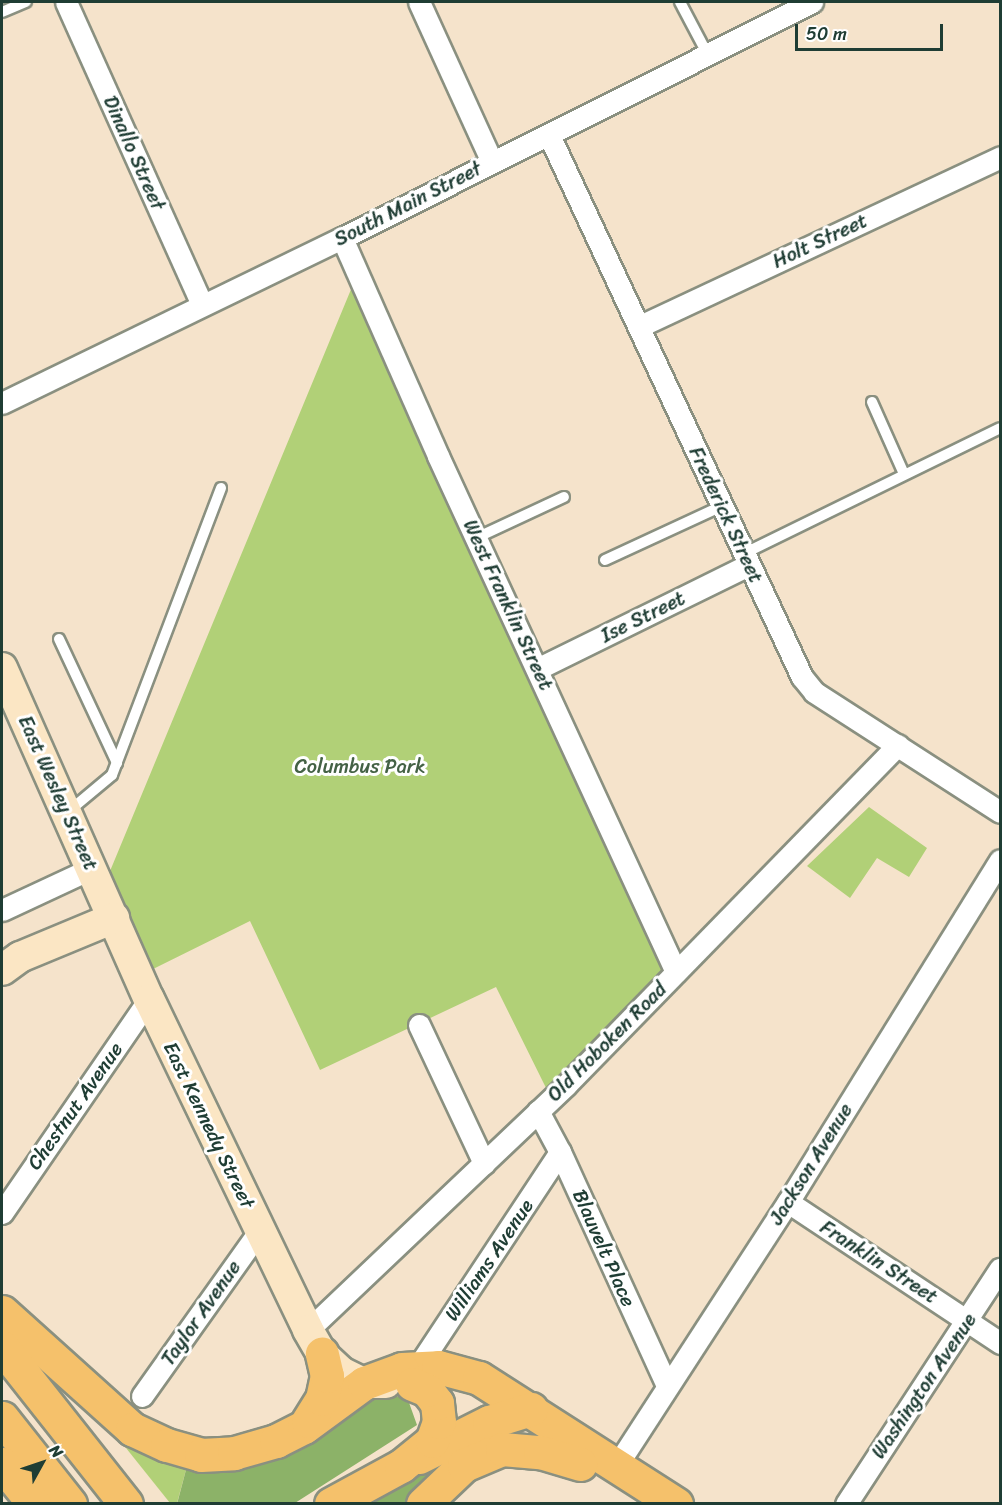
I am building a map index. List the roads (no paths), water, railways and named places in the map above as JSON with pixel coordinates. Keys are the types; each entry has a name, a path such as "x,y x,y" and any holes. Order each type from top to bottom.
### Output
{"main road":[{"path":"2,1312 132,1429 167,1445 201,1455 234,1453 276,1441 304,1427 364,1383 410,1373 433,1396 437,1403 440,1422 432,1442 401,1466"},
{"path":"304,1427 322,1399 327,1376 315,1342"},
{"path":"2,1347 126,1503"},
{"name":"East Kennedy Street","path":"410,1373 438,1367 479,1378 520,1412 616,1465 676,1503"},
{"path":"331,1503 401,1466 520,1412"},
{"path":"2,1418 70,1503"},
{"path":"423,1503 464,1465 502,1449 540,1452 580,1464"},
{"path":"2,1464 33,1503"},
{"name":"East Kennedy Street","path":"580,1464 641,1503"}],"street":[{"name":"Dinallo Street","path":"66,2 202,304"},
{"path":"419,2 492,162"},
{"name":"South Main Street","path":"2,404 202,304 342,238 812,2"},
{"name":"Frederick Street","path":"549,135 802,677 814,692 1000,812"},
{"name":"Holt Street","path":"640,326 1000,157"},
{"name":"West Franklin Street","path":"342,238 476,538 676,972"},
{"name":"Ise Street","path":"537,669 746,559"},
{"name":"East Wesley Street","path":"2,668 114,918"},
{"name":"Old Hoboken Road","path":"315,1342 484,1163 676,972 898,745"},
{"name":"Jackson Avenue","path":"616,1465 788,1202 1000,860"},
{"path":"2,910 92,868"},
{"path":"2,970 20,957 114,918"},
{"name":"East Kennedy Street","path":"114,918 149,999 315,1342 341,1372 364,1383"},
{"name":"Chestnut Avenue","path":"2,1213 149,999"},
{"path":"419,1025 484,1163"},
{"name":"Blauvelt Place","path":"538,1111 560,1152 667,1386"},
{"name":"Williams Avenue","path":"410,1373 560,1152"},
{"name":"Franklin Street","path":"788,1202 1000,1343"},
{"name":"Taylor Avenue","path":"142,1396 260,1230"},
{"name":"Washington Avenue","path":"846,1503 968,1321 1000,1269"},
{"name":"East Kennedy Street","path":"315,1342 344,1357 410,1373"},
{"name":"East Kennedy Street","path":"520,1412 580,1464"}],"lane":[{"path":"2,12 26,2"},
{"path":"680,2 708,55"},
{"path":"872,402 904,474"},
{"path":"746,559 904,474 1000,428"},
{"path":"67,813 112,775 221,488"},
{"path":"476,538 564,497"},
{"path":"605,560 722,506"},
{"path":"59,639 117,763"}],"park label":[{"name":"Columbus Park","path":"360,766"}]}
